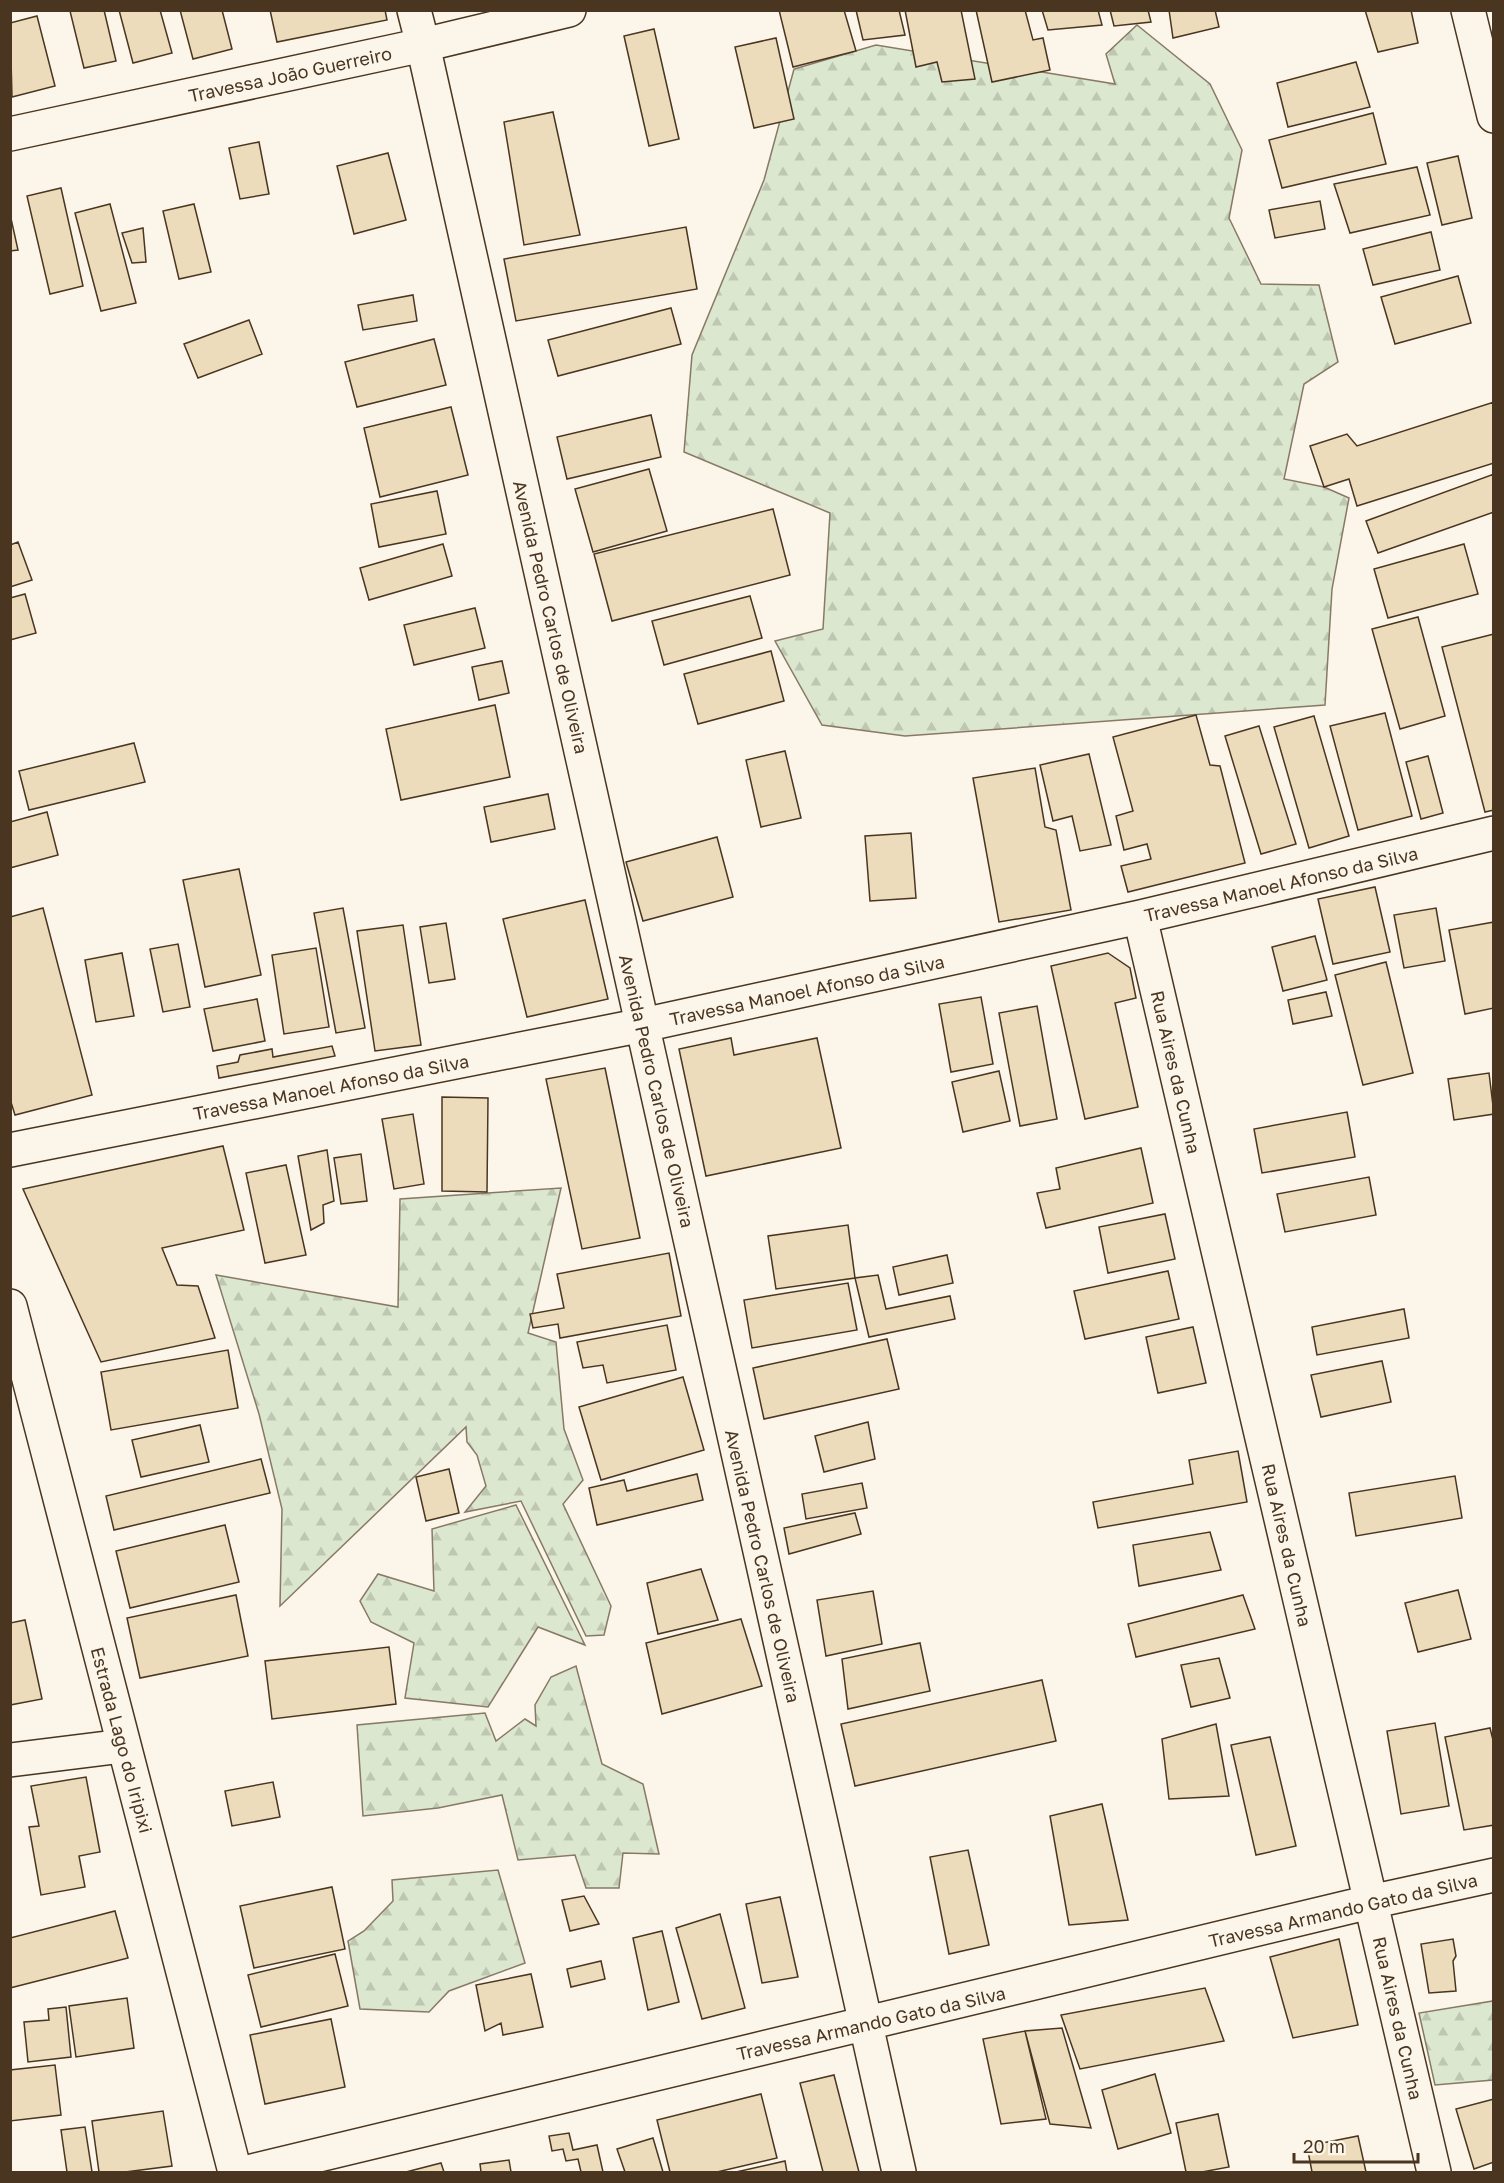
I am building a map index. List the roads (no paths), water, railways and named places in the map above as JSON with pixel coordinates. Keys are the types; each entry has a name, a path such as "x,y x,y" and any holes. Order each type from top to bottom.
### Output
{"street":[{"name":"Avenida Pedro Carlos de Oliveira","path":"414,10 899,2172"},
{"name":"Travessa João Guerreiro","path":"10,134 423,45 569,10"},
{"path":"1468,10 1494,116"},
{"name":"Travessa Manoel Afonso da Silva","path":"10,1150 643,1025 1140,917 1494,833"},
{"name":"Rua Aires da Cunha","path":"1140,917 1434,2172"},
{"name":"Estrada Lago do Iripixi","path":"10,1306 235,2172"},
{"path":"10,1760 123,1746"},
{"name":"Travessa Armando Gato da Silva","path":"248,2172 1370,1902 1494,1875"}]}
